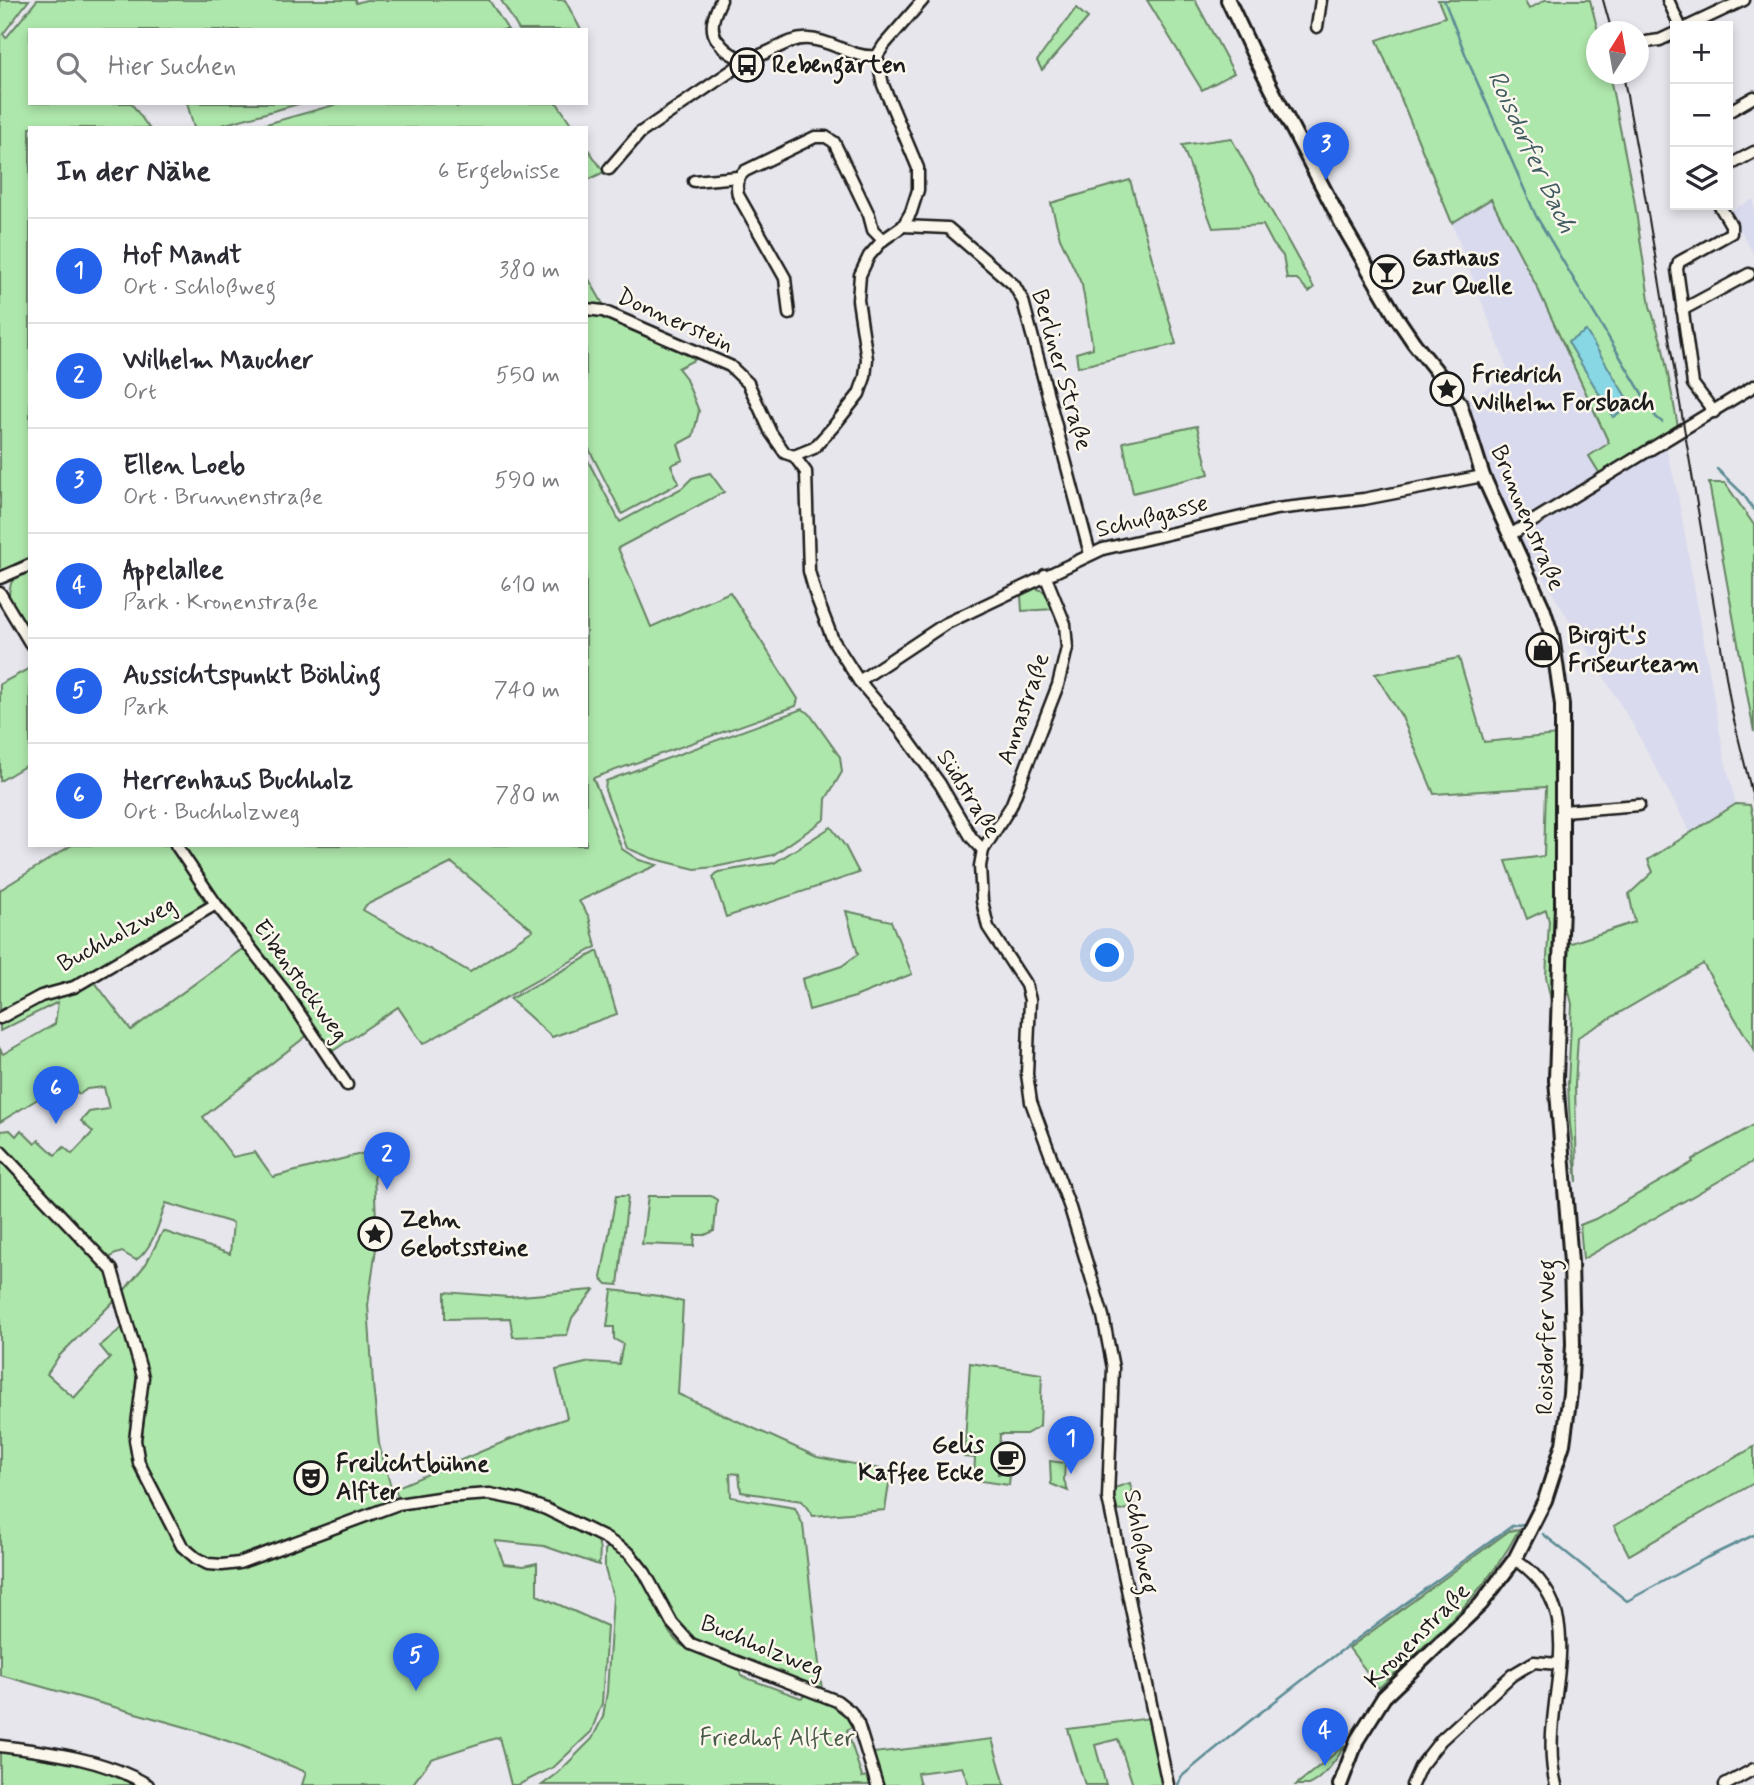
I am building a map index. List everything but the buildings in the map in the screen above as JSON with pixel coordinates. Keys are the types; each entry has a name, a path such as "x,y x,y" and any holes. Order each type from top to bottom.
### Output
{"street":[{"path":"722,0 711,26 712,34 725,51 742,58 755,57 801,39 811,39 862,55 877,56"},
{"path":"794,456 814,447 834,427 859,394 867,359 858,300 860,275 869,256 883,240 903,226 918,190 918,168 883,85 877,56 923,0"},
{"name":"Brunnenstraße","path":"1228,0 1342,224 1402,324 1460,404 1483,476 1543,608 1552,636 1562,705 1562,905"},
{"path":"1317,27 1321,0"},
{"path":"1668,0 1678,21"},
{"path":"1700,21 1744,0"},
{"path":"1649,42 1670,35"},
{"path":"609,169 640,133 737,67 742,58"},
{"path":"1733,109 1754,97"},
{"path":"694,181 738,177 815,137 826,137 834,142 869,215 873,230 883,240"},
{"path":"1733,163 1754,152"},
{"path":"738,177 738,195 785,278 789,314"},
{"path":"1714,412 1693,384 1677,269 1679,262 1731,233 1731,225 1722,210"},
{"name":"Berliner Straße","path":"903,226 948,228 1014,285 1023,301 1090,554"},
{"path":"1682,310 1749,274"},
{"name":"Donnerstein","path":"588,309 603,311 730,366 748,383 771,433 785,453 794,456 806,472"},
{"path":"1510,535 1754,386"},
{"path":"814,447 806,472 809,570 833,640 859,681"},
{"name":"Schußgasse","path":"859,681 944,624 1090,554 1276,509 1364,499 1483,476"},
{"path":"0,578 28,566"},
{"name":"Annastraße","path":"983,850 1011,806 1054,697 1067,648 1065,624 1045,575"},
{"path":"0,593 28,640"},
{"name":"Südstraße","path":"859,681 903,733 940,784 971,837 983,850 980,866 982,901 988,927 1026,985 1030,1000 1027,1073 1032,1105"},
{"path":"1563,811 1639,805"},
{"name":"Eibenstockweg","path":"177,847 216,904 285,992 348,1085"},
{"name":"Buchholzweg","path":"0,1018 41,996 74,987 216,904"},
{"name":"Roisdorfer Weg","path":"1515,1559 1545,1500 1559,1463 1571,1382 1572,1275 1556,1080 1562,905"},
{"name":"Schloßweg","path":"1032,1105 1070,1208 1103,1316 1110,1349 1113,1368 1108,1497 1168,1785"},
{"name":"Buchholzweg","path":"0,1151 112,1270 143,1377 135,1440 139,1463 182,1546 195,1558 215,1565 239,1563 385,1508 413,1501 490,1494 533,1504 575,1522 629,1553 645,1573 672,1623 691,1644 837,1701 851,1712 858,1724 877,1785"},
{"path":"1515,1559 1539,1578 1553,1598 1559,1621 1552,1750 1556,1785"},
{"name":"Kronenstraße","path":"1340,1785 1357,1740 1384,1698 1481,1604 1515,1559"},
{"path":"1412,1785 1420,1767 1441,1740 1512,1675 1534,1662 1558,1664"},
{"path":"0,1746 92,1762 122,1772 148,1785"},
{"path":"1725,1785 1754,1769"}],"shaded area":[{"path":"1491,199 1538,289 1609,444 1589,456 1606,484 1666,448 1677,490 1725,760 1736,804 1691,834 1633,725 1511,525 1485,464 1463,401 1510,376 1452,223"},
{"path":"1754,199 1754,255 1730,211"}],"green space":[{"path":"0,0 29,0 3,34 6,38 37,0 355,0 356,3 366,0 489,0 507,28 28,28 28,105 132,105 148,126 28,126 28,558 0,572"},
{"path":"501,0 565,0 580,28 518,28"},
{"path":"1147,0 1195,0 1234,73 1202,90"},
{"path":"1438,0 1524,0 1529,9 1545,0 1590,0 1595,21 1586,21 1586,84 1611,84 1634,198 1650,306 1662,344 1678,426 1600,474 1589,456 1609,443 1538,289 1491,199 1452,223 1377,40 1445,17"},
{"path":"1076,8 1088,18 1042,70 1037,61"},
{"path":"188,105 295,105 218,126 193,126"},
{"path":"334,105 558,105 573,126 259,126"},
{"path":"1231,138 1314,288 1309,292 1297,279 1287,279 1283,256 1263,225 1213,228 1182,145"},
{"path":"588,149 604,172 588,180"},
{"path":"1130,180 1176,344 1078,367 1076,353 1093,348 1082,285 1060,238 1051,203"},
{"path":"588,278 612,320 696,359 678,368 685,377 699,411 693,436 678,444 683,460 671,465 679,483 622,514 588,447"},
{"path":"1197,426 1209,474 1133,493 1123,442"},
{"path":"588,461 620,522 682,488 692,478 710,473 724,492 618,548 651,627 730,592 798,699 796,706 593,778 622,849 639,860 657,865 579,901 589,917 596,947 423,1044 398,1007 333,1051 291,993 283,1000 309,1034 203,1117 233,1157 255,1152 273,1177 376,1150 374,1174 377,1241 368,1305 379,1444 396,1505 492,1498 561,1520 589,1533 598,1542 599,1565 544,1546 495,1541 504,1564 524,1566 537,1563 537,1595 607,1626 602,1703 591,1732 554,1767 518,1785 511,1785 499,1737 431,1759 412,1785 302,1785 306,1772 242,1746 189,1728 0,1675 0,1154 107,1270 123,1292 146,1264 163,1231 230,1254 233,1223 166,1203 155,1234 142,1255 136,1260 122,1252 109,1259 0,1145 1,1131 10,1130 16,1136 21,1130 35,1144 39,1140 55,1155 64,1147 72,1154 93,1132 81,1121 89,1112 109,1109 104,1087 87,1089 80,1094 75,1091 73,1083 63,1084 62,1072 57,1072 54,1089 0,1122 0,1049 3,1054 55,1024 58,1002 0,1031 0,1022 40,1000 76,990 94,981 131,1030 245,947 279,993 288,987 225,904 216,897 182,847 588,847","holes":["452,863 533,930 470,972 363,910 366,905","117,1298 124,1326 100,1346 110,1358 74,1398 47,1374 59,1356"]},
{"path":"1709,483 1725,483 1754,525 1754,732"},
{"path":"28,569 28,643 0,605 0,596 9,599 13,580"},
{"path":"1036,588 1045,592 1053,609 1022,611 1021,595"},
{"path":"1459,658 1484,742 1557,735 1556,969 1552,1005 1546,977 1549,921 1546,910 1527,919 1506,861 1544,856 1546,787 1434,794 1402,717 1375,674"},
{"path":"28,669 28,764 0,781 0,684"},
{"path":"802,709 809,713 840,757 842,772 826,799 825,819 773,855 715,867 695,869 651,858 627,848 605,790 606,781"},
{"path":"1736,804 1750,805 1754,822 1754,1050 1703,964 1578,1037 1575,1084 1577,1182 1568,1084 1572,1004 1567,984 1568,944 1635,922 1629,894 1653,872 1648,860"},
{"path":"831,827 859,873 726,917 713,877 718,872 774,863"},
{"path":"69,847 173,847 206,904 82,978 37,991 0,1012 0,890"},
{"path":"846,911 891,921 912,974 855,997 809,1010 802,979 842,966 858,954"},
{"path":"598,951 617,1014 552,1037 510,999"},
{"path":"1754,1125 1754,1161 1583,1259 1580,1225 1595,1219"},
{"path":"616,1196 628,1196 618,1285 607,1284 601,1278"},
{"path":"648,1196 711,1196 717,1200 714,1231 695,1235 694,1246 642,1244"},
{"path":"594,1290 572,1318 567,1335 513,1337 510,1318 445,1319 445,1292 508,1297"},
{"path":"612,1290 683,1302 678,1394 817,1457 891,1471 885,1510 813,1516 802,1501 741,1492 739,1474 730,1473 731,1497 795,1508 803,1525 822,1690 697,1640 680,1628 640,1558 607,1534 526,1498 399,1500 395,1488 567,1418 556,1370 590,1362 619,1364 623,1344 614,1339 614,1327 607,1327"},
{"path":"970,1363 1042,1374 1040,1426 1026,1434 1000,1434 998,1474 1010,1474 1009,1485 974,1480 975,1458 964,1457"},
{"path":"1754,1447 1754,1483 1629,1555 1614,1526"},
{"path":"1050,1461 1065,1463 1064,1480 1068,1491 1051,1484"},
{"path":"1130,1483 1135,1507 1114,1512 1111,1489"},
{"path":"1519,1529 1474,1595 1379,1688 1349,1648 1509,1531"},
{"name":"Friedhof Alfter","path":"609,1546 626,1557 638,1571 670,1633 683,1646 739,1668 741,1676 801,1698 807,1694 842,1710 852,1727 847,1730 862,1777 868,1776 872,1785 542,1785 592,1739 603,1717 613,1597 605,1569 605,1550"},
{"path":"1150,1718 1164,1785 1133,1785 1118,1739 1095,1745 1106,1785 1085,1785 1068,1729"},
{"path":"992,1739 1005,1785 969,1785 962,1767 917,1773 920,1785 883,1785 873,1753"},
{"path":"1345,1745 1319,1778 1308,1785 1296,1785"},
{"path":"0,1746 55,1754 148,1785 0,1785"}],"water":[{"path":"1586,331 1631,405 1613,417 1568,342"}],"waterway":[{"name":"Roisdorfer Bach","path":"1444,0 1536,216 1656,417 1662,422"},
{"name":"Roisdorfer Bach","path":"1717,469 1743,494 1754,510"},
{"path":"1178,1785 1181,1777 1303,1680 1512,1526 1523,1524"},
{"path":"1543,1534 1627,1601 1754,1535"}],"tram line":[{"path":"1603,0 1609,21"},
{"path":"1625,84 1732,712 1754,802"}],"place":[{"name":"Rebengarten","path":"747,65"},
{"name":"Ellen Loeb","path":"1326,180"},
{"name":"Gasthaus zur Quelle","path":"1387,272"},
{"name":"Friedrich Wilhelm Forsbach","path":"1447,389"},
{"name":"Birgit's Friseurteam","path":"1543,650"},
{"name":"Herrenhaus Buchholz","path":"56,1124"},
{"name":"Wilhelm Maucher","path":"387,1190"},
{"name":"Zehn Gebotssteine","path":"375,1234"},
{"name":"Gelis Kaffee Ecke","path":"1008,1459"},
{"name":"Hof Mandt","path":"1071,1474"},
{"name":"Freilichtbühne Alfter","path":"311,1478"},
{"name":"Aussichtspunkt Böhling","path":"416,1691"},
{"name":"Appelallee","path":"1325,1766"}]}
